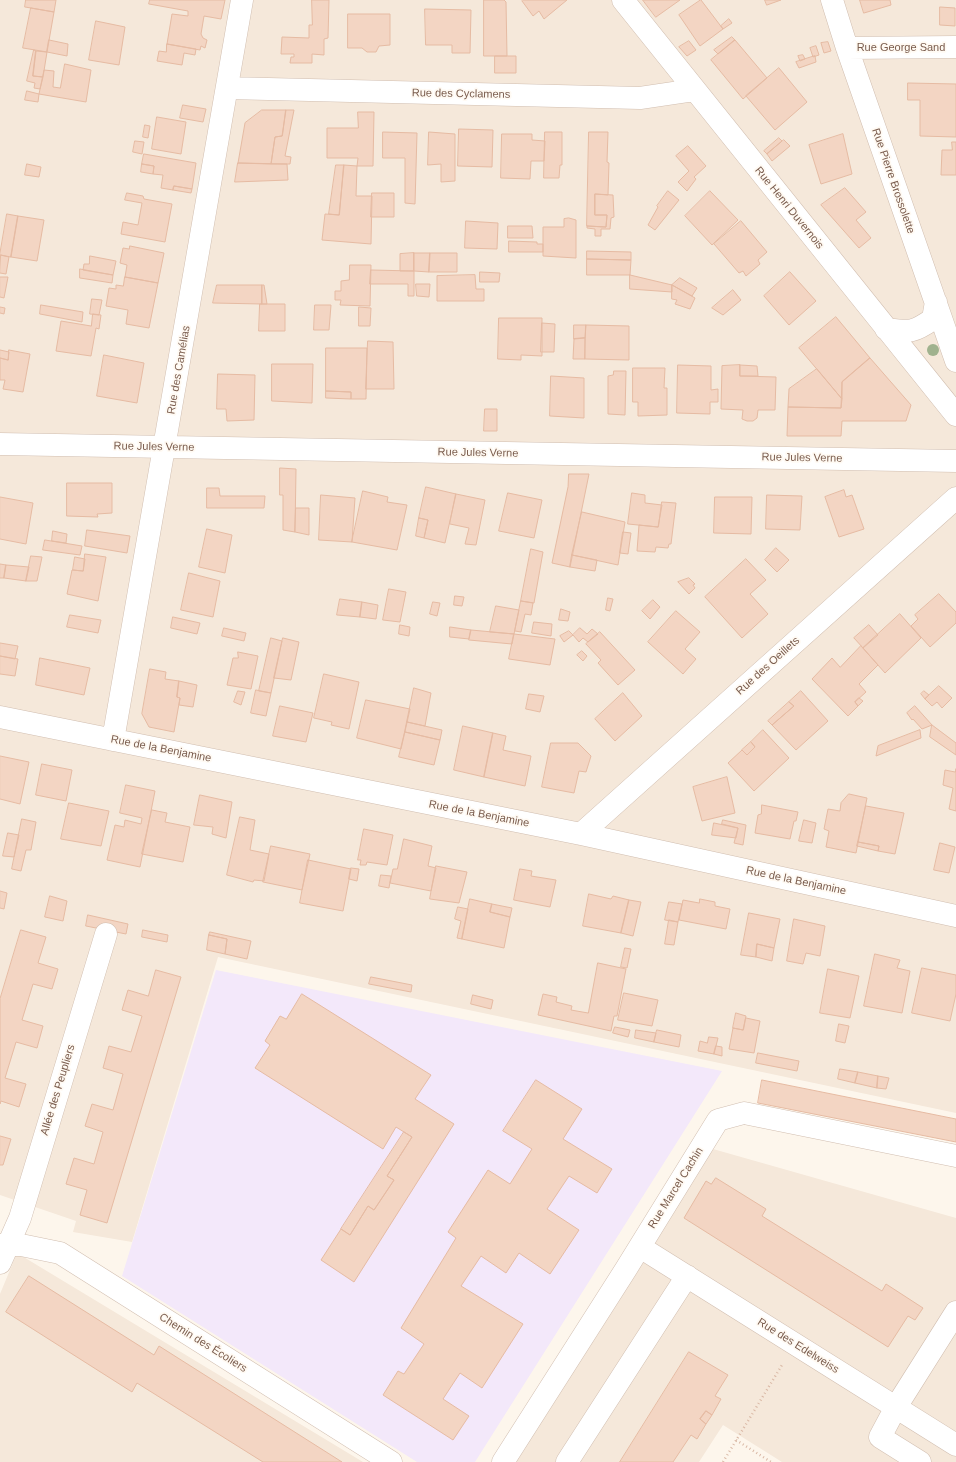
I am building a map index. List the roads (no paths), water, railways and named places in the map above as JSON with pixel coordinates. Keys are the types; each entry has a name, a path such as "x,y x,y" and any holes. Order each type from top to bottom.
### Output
{"street":[{"name":"Rue des Camélias","path":"113,740 242,0"},
{"name":"Rue Henri Duvernois","path":"623,0 956,415"},
{"name":"Rue Pierre Brossolette","path":"832,0 847,48 956,361"},
{"name":"Rue George Sand","path":"847,48 956,47"},
{"name":"Rue des Cyclamens","path":"227,88 640,98 694,90"},
{"path":"886,329 909,332 920,327 932,319 936,302"},
{"name":"Rue Jules Verne","path":"0,444 956,461"},
{"name":"Rue des Oeillets","path":"581,834 956,498"},
{"name":"Rue de la Benjamine","path":"0,717 581,834 956,916"},
{"name":"Allée des Peupliers","path":"3,1251 20,1218 106,934"},
{"name":"Rue Marcel Cachin","path":"503,1462 640,1247 718,1120 744,1112 956,1156"},
{"name":"Chemin des Écoliers","path":"3,1251 21,1244 60,1252 391,1462"},
{"name":"Rue des Edelweiss","path":"640,1247 956,1445"},
{"path":"567,1462 686,1276"},
{"path":"920,1462 880,1437 896,1407 956,1312"}]}
